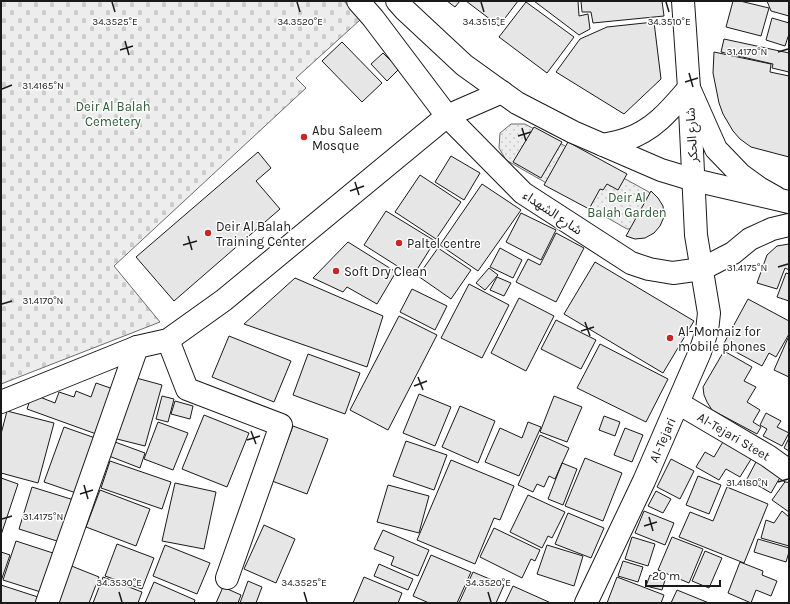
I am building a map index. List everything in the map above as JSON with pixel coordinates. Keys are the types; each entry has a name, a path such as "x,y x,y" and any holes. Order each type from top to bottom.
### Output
{"street":[{"name":"شارع الشهداء","path":"358,1 447,116 523,193 632,263 649,269 673,273 702,269 733,253 750,239 772,229 789,225"},
{"path":"397,1 464,66 518,103 559,125 661,170 694,180 786,202"},
{"name":"شارع الحكر","path":"683,1 696,235 702,269"},
{"path":"603,145 628,139 646,131 656,124 689,88 716,149 741,175 759,188 786,202"},
{"path":"1,402 137,347 168,340 224,300 447,116 502,92"},
{"name":"Al-Tejari","path":"586,603 644,482 700,352 707,331 708,313 702,269"},
{"path":"168,340 187,389 281,425 227,578"},
{"path":"47,603 137,347"},
{"name":"Al-Tejari Steet","path":"678,403 768,456 789,471"}],"green space":[{"name":"Deir Al Balah Cemetery","path":"1,1 344,1 360,20 296,78 306,88 114,266 160,322 1,384"},
{"name":"Deir Al Balah Garden","path":"511,124 525,124 649,192 655,206 640,228 627,229 506,160 499,148 500,133"}],"building":[{"path":"447,1 460,1 455,7"},
{"path":"466,1 518,1 499,26"},
{"path":"534,1 578,1 579,16 588,14 590,29 579,35"},
{"path":"581,1 662,1 664,16 593,23 591,12 582,12"},
{"path":"733,1 740,1 769,8 761,36 726,27"},
{"path":"767,1 789,1 789,16 771,11"},
{"path":"526,2 574,37 547,73 499,37"},
{"path":"772,18 789,23 789,34 785,46 766,40"},
{"path":"654,22 661,79 624,114 556,72 580,39 607,27"},
{"path":"724,39 789,53 789,72 772,68 773,64 721,52"},
{"path":"342,42 382,83 362,102 322,61"},
{"path":"714,52 771,64 770,72 789,76 789,157 751,147 740,139 733,131 723,114 719,103 713,73"},
{"path":"383,53 399,69 387,81 371,64"},
{"path":"534,127 562,142 541,178 513,162"},
{"path":"568,142 627,174 618,190 607,184 603,190 600,189 589,209 544,185"},
{"name":"Deir Al Balah Training Center","path":"258,152 271,168 256,181 280,209 174,301 136,257"},
{"path":"451,156 480,173 464,200 435,182"},
{"path":"420,175 461,202 436,239 395,212"},
{"path":"482,184 521,210 478,271 440,245"},
{"path":"651,191 663,206 664,217 660,226 654,233 645,238 635,239 626,236"},
{"name":"Paltel centre","path":"386,211 435,241 413,276 364,245"},
{"path":"521,213 556,230 541,260 506,242"},
{"path":"556,233 584,248 556,302 516,282 528,259 540,265"},
{"path":"348,242 396,272 377,304 347,287 343,292 313,278"},
{"path":"789,244 789,270 785,268 777,289 757,283 767,255 777,246"},
{"path":"438,248 471,270 451,299 418,276"},
{"path":"500,248 522,260 513,278 490,267"},
{"path":"595,262 694,321 663,373 564,314"},
{"path":"489,268 498,275 485,290 476,283"},
{"path":"786,273 789,274 789,301 777,297"},
{"path":"497,277 511,283 504,296 490,290"},
{"path":"295,278 383,316 367,367 244,324"},
{"path":"469,284 509,305 482,358 441,338"},
{"path":"412,289 447,306 435,330 400,312"},
{"path":"519,298 554,316 526,371 491,353"},
{"path":"748,299 789,321 789,334 776,357 769,353 762,366 723,345"},
{"path":"399,316 437,335 388,430 350,410"},
{"path":"556,320 596,340 581,369 541,349"},
{"path":"229,336 291,361 274,402 212,377"},
{"path":"788,338 789,339 789,377 774,370"},
{"path":"600,344 668,379 646,422 577,388"},
{"path":"724,351 752,367 744,381 756,387 747,402 760,410 753,422 761,427 757,434 712,410 704,395 703,387"},
{"path":"308,354 360,373 345,414 293,395"},
{"path":"129,376 162,385 145,446 113,438"},
{"path":"96,383 116,390 99,435 27,409 32,394 55,403 59,392 74,397 76,391 91,397"},
{"path":"419,394 451,407 435,446 403,433"},
{"path":"162,396 174,399 168,422 156,419"},
{"path":"554,396 582,407 567,442 540,432"},
{"path":"175,401 193,406 190,419 171,414"},
{"path":"460,406 495,421 478,463 442,447"},
{"path":"7,411 54,423 38,483 1,473 1,434"},
{"path":"766,413 781,421 777,427 789,433 782,446 763,436 767,429 760,425"},
{"path":"204,415 249,433 227,487 182,469"},
{"path":"604,416 620,422 615,436 599,430"},
{"path":"158,422 188,433 173,470 144,459"},
{"path":"528,422 541,427 519,476 485,462 500,428 522,438"},
{"path":"293,426 328,439 307,494 272,481"},
{"path":"64,427 98,439 79,494 44,482"},
{"path":"625,428 643,435 632,462 614,455"},
{"path":"540,435 569,448 555,479 549,476 544,487 537,484 533,492 518,485"},
{"path":"789,438 789,451 784,448"},
{"path":"724,440 753,456 740,477 726,469 719,480 696,467 705,452 714,457"},
{"path":"406,441 447,455 434,490 393,476"},
{"path":"115,442 145,453 140,468 109,456"},
{"path":"585,458 622,473 603,521 565,506"},
{"path":"671,459 694,471 680,499 657,487"},
{"path":"451,460 514,486 500,520 494,518 475,564 417,540"},
{"path":"757,460 782,474 771,493 747,479"},
{"path":"110,461 171,482 162,509 101,488"},
{"path":"562,463 577,469 563,505 548,499"},
{"path":"698,476 721,485 709,514 686,505"},
{"path":"1,478 18,484 1,535"},
{"path":"787,479 789,480 789,512 772,500"},
{"path":"175,483 216,492 204,549 162,541"},
{"path":"388,485 429,496 419,533 377,522"},
{"path":"32,487 74,500 60,542 19,529"},
{"path":"727,487 768,504 744,563 679,537 690,512 713,521"},
{"path":"100,490 150,509 136,546 86,527"},
{"path":"656,491 671,499 663,513 648,506"},
{"path":"528,495 565,512 552,538 548,536 542,548 510,532"},
{"path":"644,511 674,523 665,545 635,533"},
{"path":"782,511 789,517 789,546 761,538 766,520 774,523"},
{"path":"568,513 604,528 591,558 555,544"},
{"path":"264,525 295,539 276,583 244,569"},
{"path":"494,528 540,550 535,561 531,559 522,578 480,557"},
{"path":"383,530 429,550 418,576 391,565 394,557 374,549"},
{"path":"632,537 655,544 648,566 625,559"},
{"path":"672,537 703,549 689,583 658,570"},
{"path":"758,539 789,548 786,562 754,552"},
{"path":"16,541 59,555 47,594 3,580"},
{"path":"117,544 154,558 142,589 105,576"},
{"path":"165,545 210,563 197,594 153,576"},
{"path":"547,545 583,556 574,586 537,574"},
{"path":"705,551 722,558 709,588 692,581"},
{"path":"1,552 10,555 1,581"},
{"path":"431,555 471,572 457,603 429,603 413,596"},
{"path":"623,561 643,567 638,582 618,576"},
{"path":"740,562 763,571 762,575 777,581 771,596 756,590 751,603 728,593"},
{"path":"379,564 413,579 408,590 374,576"},
{"path":"69,565 99,577 89,603 55,603"},
{"path":"473,572 504,585 496,603 459,603"},
{"path":"650,575 665,580 662,590 646,586"},
{"path":"103,577 142,592 138,603 93,603"},
{"path":"364,577 402,593 398,603 353,603"},
{"path":"617,577 664,595 661,603 607,603"},
{"path":"248,581 262,587 256,603 240,603"},
{"path":"154,582 195,600 194,603 145,603"},
{"path":"1,585 44,599 42,603 1,603"},
{"path":"513,586 551,603 505,603"},
{"path":"223,587 241,595 238,603 216,603"},
{"path":"677,590 709,603 671,603"}],"place":[{"name":"Abu Saleem Mosque","path":"304,137"},
{"name":"Deir Al Balah Training Center","path":"208,233"},
{"name":"Paltel centre","path":"399,243"},
{"name":"Soft Dry Clean","path":"336,271"},
{"name":"Al-Momaiz for mobile phones","path":"670,338"}]}
